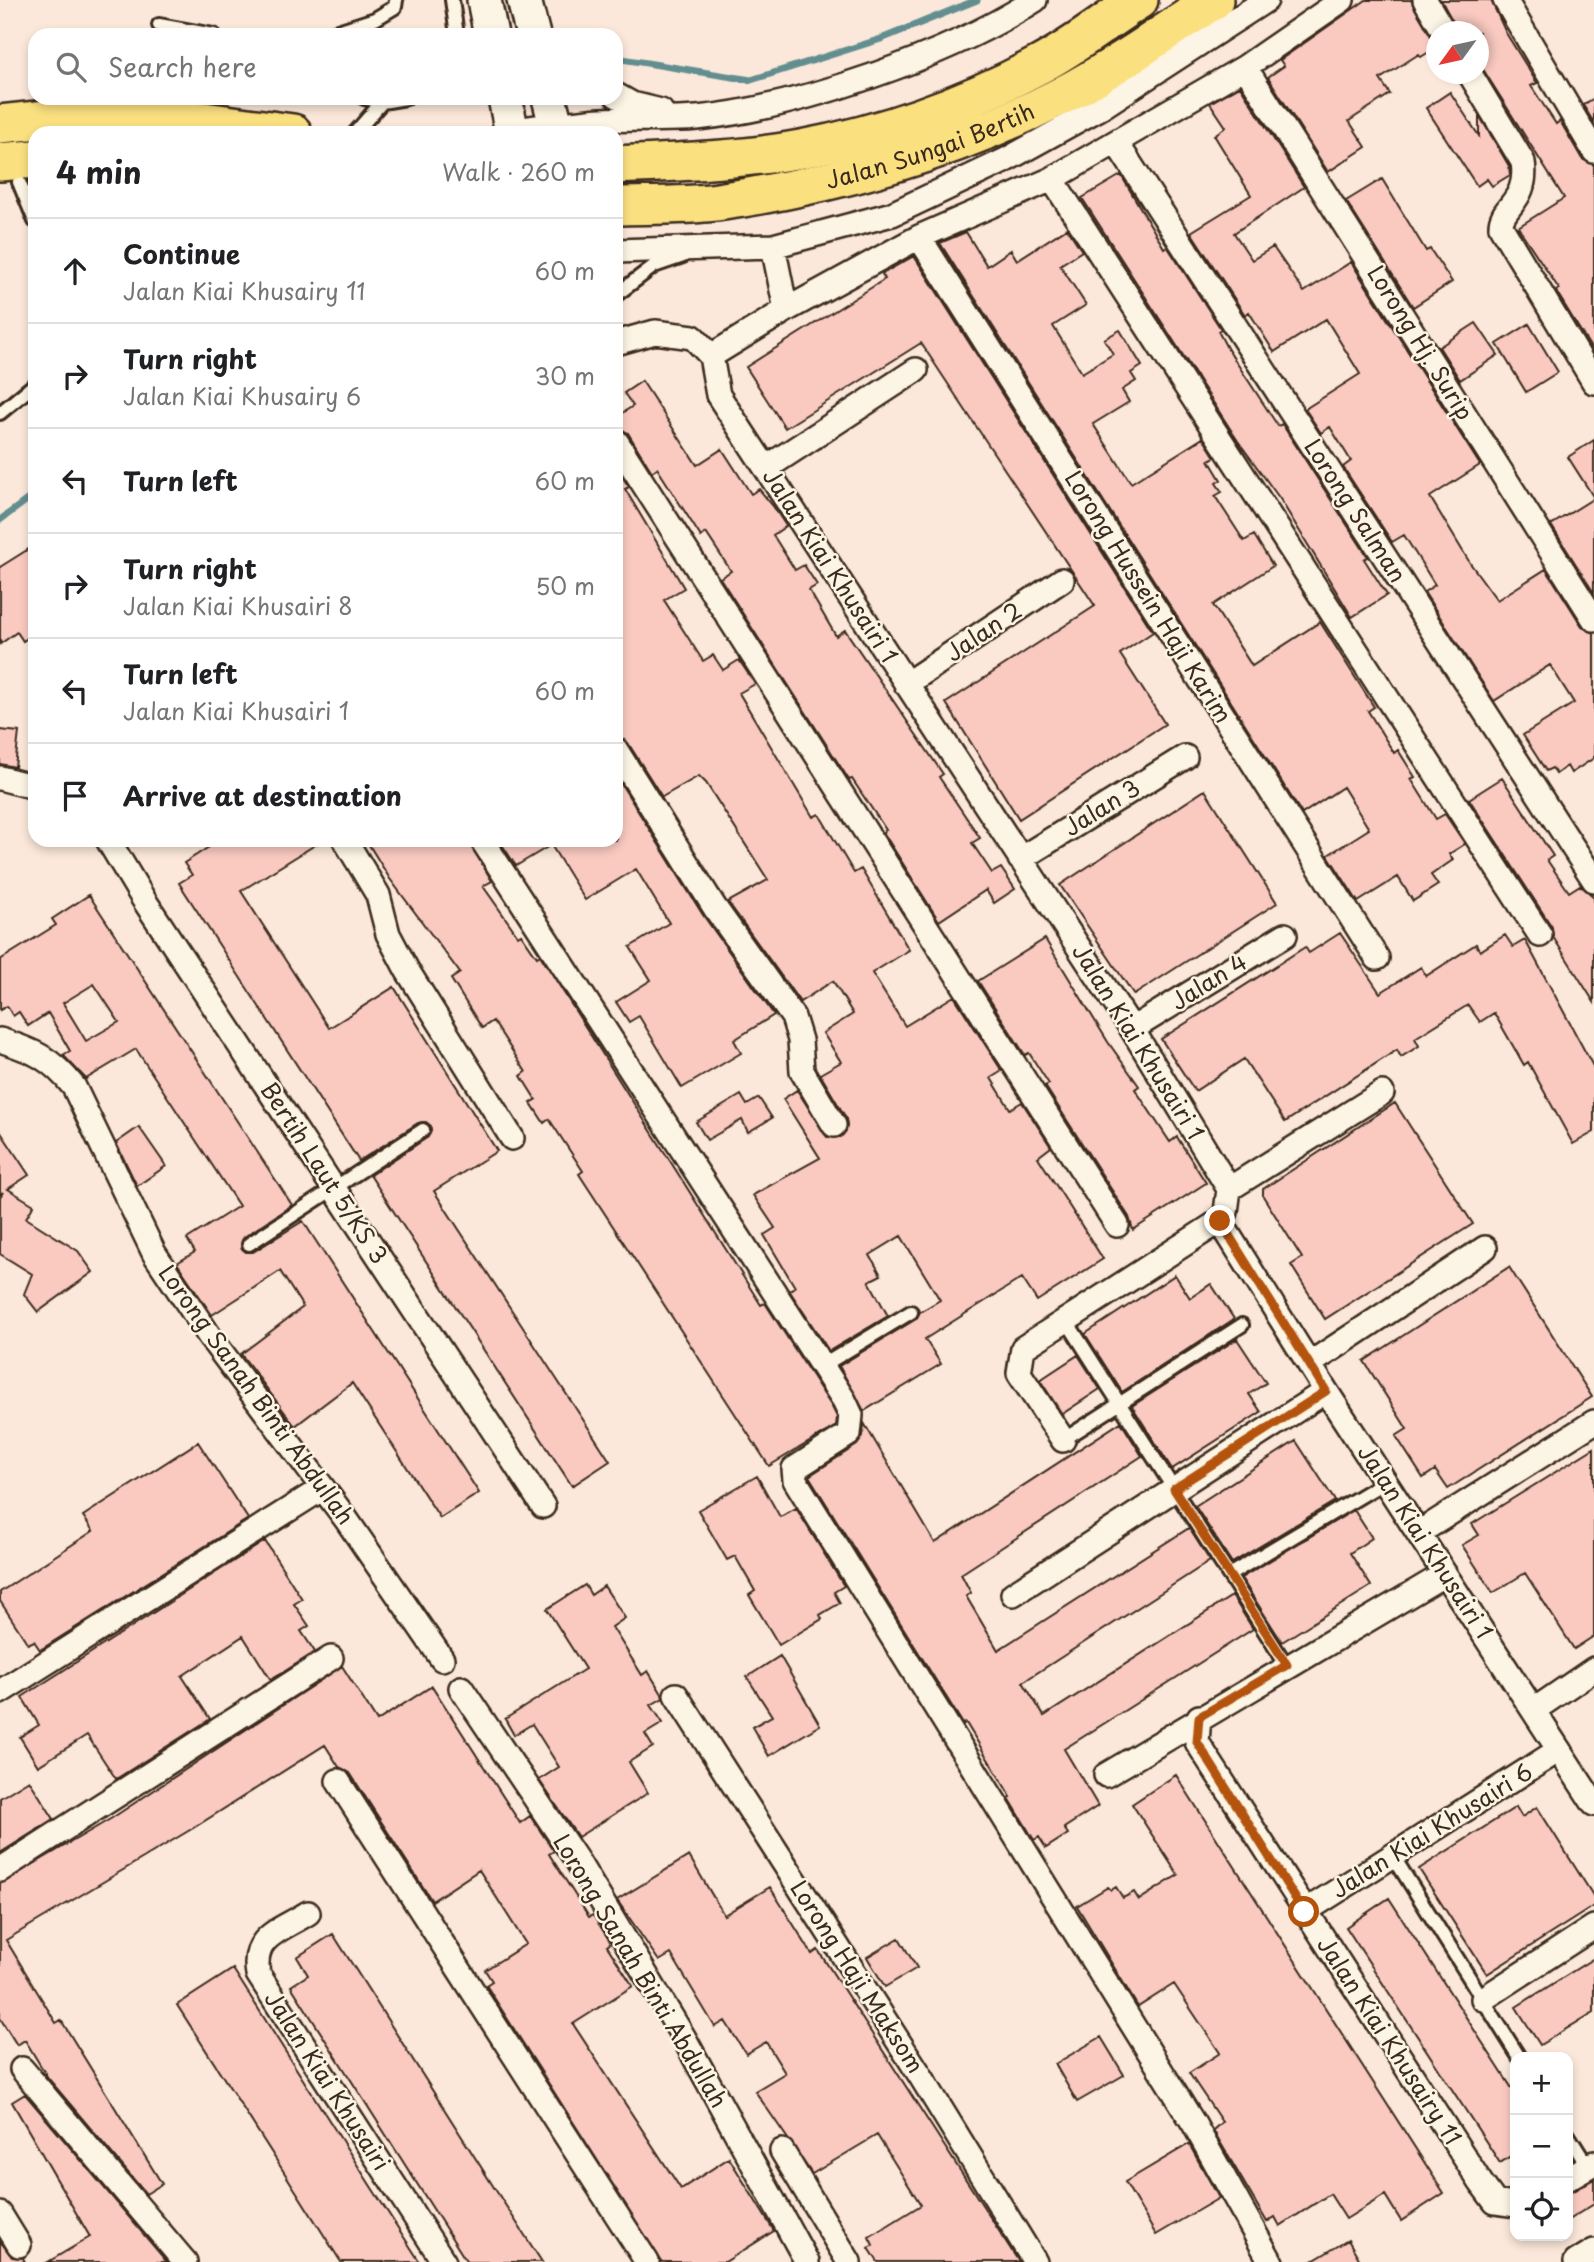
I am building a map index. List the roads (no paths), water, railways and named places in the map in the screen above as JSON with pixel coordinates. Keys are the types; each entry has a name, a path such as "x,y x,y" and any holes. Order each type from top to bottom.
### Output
{"main road":[{"path":"484,0 490,28"},
{"name":"Jalan Sungai Bertih","path":"623,165 698,161 801,149 911,121 975,96 1043,63 1139,0"},
{"name":"Jalan Sungai Bertih","path":"623,206 728,200 810,186 922,154 991,128 1061,96 1214,0"},
{"path":"506,105 511,126"},
{"path":"0,124 83,115 204,121 241,126"}],"street":[{"path":"532,126 555,119 698,118 779,102 853,81 938,50 1008,10 1035,0"},
{"path":"623,251 773,246 892,214 1004,162 1100,108 1266,0"},
{"path":"623,341 655,332 693,337 711,356 786,310 919,237 1052,179 1245,66 1342,0"},
{"path":"1425,0 1437,21"},
{"path":"1506,0 1594,150"},
{"path":"527,13 541,28"},
{"name":"Lorong Hj. Surip","path":"1245,66 1594,619"},
{"path":"1476,84 1523,162 1526,178 1523,189 1501,220 1501,227 1594,382"},
{"path":"623,99 632,104 698,118"},
{"name":"Lorong Salman","path":"1116,142 1594,880"},
{"path":"1052,179 1540,935"},
{"name":"Lorong Hussein Haji Karim","path":"919,237 1377,958"},
{"path":"773,246 786,310"},
{"name":"Jalan Kiai Khusairi 1","path":"711,356 718,395 1132,1029 1229,1189"},
{"path":"766,468 916,370"},
{"path":"623,452 1117,1225"},
{"name":"Jalan 2","path":"906,684 1062,580"},
{"name":"Jalan 3","path":"1020,859 1185,757"},
{"path":"623,761 715,908 793,1017 800,1040 802,1072 834,1125"},
{"path":"0,778 28,785"},
{"name":"Bertih Laut 5/KS 3","path":"113,847 543,1506"},
{"path":"349,847 378,895 388,934 407,970 512,1138"},
{"path":"487,847 844,1400 851,1415 849,1434 794,1469 795,1480 1194,2123 1271,2262"},
{"name":"Jalan 4","path":"1132,1029 1285,934"},
{"name":"Lorong Sanah Binti Abdullah","path":"0,1040 32,1051 55,1064 74,1087 154,1253 209,1337 323,1488 442,1660"},
{"path":"1063,1440 1019,1373 1023,1348 1220,1221 1226,1212 1229,1189 1382,1093"},
{"name":"Jalan Kiai Khusairi 1","path":"1220,1221 1326,1391 1387,1481 1594,1804"},
{"path":"1311,1363 1485,1248"},
{"path":"1013,1594 1326,1391"},
{"path":"1420,1532 1594,1422"},
{"path":"0,1692 323,1488"},
{"path":"1106,1775 1199,1717 1445,1574"},
{"path":"0,1870 331,1658"},
{"path":"1534,1710 1594,1669"},
{"name":"Lorong Sanah Binti Abdullah","path":"461,1688 578,1862 684,2038 807,2262"},
{"name":"Lorong Haji Maksom","path":"676,1695 920,2075 1035,2262"},
{"name":"Jalan Kiai Khusairy 11","path":"1199,1717 1197,1742 1304,1912 1480,2183 1495,2202 1510,2204"},
{"name":"Jalan Kiai Khusairi 6","path":"1304,1912 1559,1750"},
{"path":"338,1780 648,2262"},
{"name":"Jalan Kiai Khusairi","path":"309,1913 262,1942 255,1957 258,1974 444,2262"},
{"path":"1483,1999 1594,1927"},
{"path":"22,2069 185,2262"},
{"path":"782,2151 849,2262"},
{"path":"1573,2175 1591,2165"},
{"path":"0,2214 19,2245"}],"lane":[{"path":"347,28 375,19 395,7 396,0"},
{"path":"452,0 456,28"},
{"path":"159,25 176,28"},
{"path":"361,126 379,105"},
{"path":"18,168 28,199"},
{"path":"623,290 654,266 710,246"},
{"path":"0,413 28,390"},
{"path":"249,1244 423,1130"},
{"path":"822,1366 911,1312"},
{"path":"1066,1320 1287,1665"},
{"path":"1063,1440 1242,1325"},
{"path":"1229,1575 1387,1481"},
{"path":"1393,1856 1517,2052"},
{"path":"1573,2142 1591,2165"}],"waterway":[{"path":"623,59 751,80 881,39 977,0"},
{"path":"0,520 28,499"}]}
